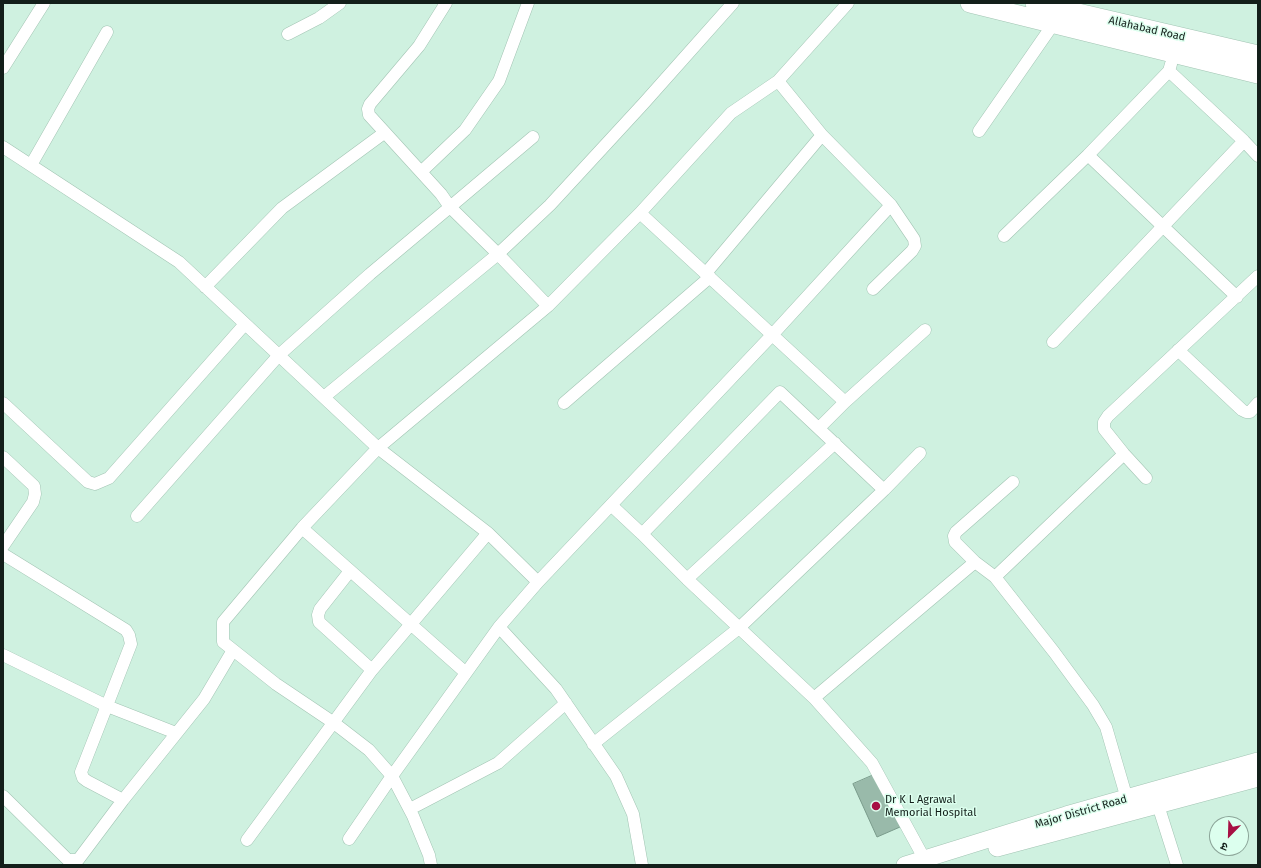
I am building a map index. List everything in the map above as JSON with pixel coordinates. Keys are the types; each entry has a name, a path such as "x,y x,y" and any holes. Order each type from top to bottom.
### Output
{"main road":[{"path":"970,3 1054,23 1178,45 1258,74"},
{"name":"Allahabad Road","path":"1035,3 1178,45 1258,55"}],"street":[{"path":"3,68 44,3"},
{"path":"288,34 319,18 340,3"},
{"path":"446,3 420,46 370,104 368,109 369,115 441,194 450,207 548,306"},
{"path":"421,172 465,130 499,81 528,3"},
{"path":"324,397 498,254 550,205 733,3"},
{"path":"431,865 429,855 410,809 392,776 369,750 334,723 276,684 223,642 223,622 302,528 378,448 548,306 640,213 731,113 778,81 848,3"},
{"path":"979,131 1054,23"},
{"path":"31,165 107,32"},
{"path":"1004,236 1088,155 1169,71 1178,45"},
{"path":"1169,71 1258,156"},
{"path":"778,81 822,135 891,205 914,239 915,246 912,251 873,289"},
{"path":"205,287 282,208 384,133"},
{"path":"564,403 708,275 822,135"},
{"path":"137,516 279,355 370,274 533,136"},
{"path":"1053,342 1244,141"},
{"path":"3,147 179,262 378,448 488,533 538,582"},
{"path":"1088,155 1237,297"},
{"path":"349,839 392,776 499,627 538,582 773,334 891,205"},
{"path":"640,213 845,402"},
{"path":"1146,478 1104,429 1104,422 1108,416 1258,276"},
{"path":"3,403 88,482 95,484 110,478 245,324"},
{"path":"819,428 845,402 925,330"},
{"path":"1178,350 1242,410 1250,412 1258,403"},
{"path":"642,534 780,392 884,490"},
{"path":"687,579 835,443"},
{"path":"593,744 739,628 884,490 920,452"},
{"path":"995,577 1124,454"},
{"path":"3,457 34,486 35,494 33,502 3,546"},
{"path":"1014,482 956,532 954,536 955,542 975,562 995,577 1054,652 1093,705 1106,727 1127,799"},
{"path":"611,505 687,579 814,698 872,763 929,862 1158,805 1258,778"},
{"path":"302,528 466,672"},
{"path":"247,840 372,670 488,533"},
{"path":"3,554 126,630 129,635 131,644 81,772 83,778 87,781 123,800"},
{"path":"814,698 975,562"},
{"path":"350,571 320,609 318,615 319,622 372,670"},
{"path":"499,627 556,689 616,776 633,814 642,865"},
{"path":"3,796 68,860 81,863 123,800 204,699 233,650"},
{"path":"3,655 107,706 176,733"},
{"path":"410,809 498,764 566,703"},
{"name":"Major District Road","path":"905,865 929,862 1066,815 1258,761"},
{"path":"1158,805 1177,865"}],"building":[{"path":"876,774 900,827 877,837 853,784"}],"place":[{"name":"Dr K L Agrawal Memorial Hospital","path":"876,806"}]}
